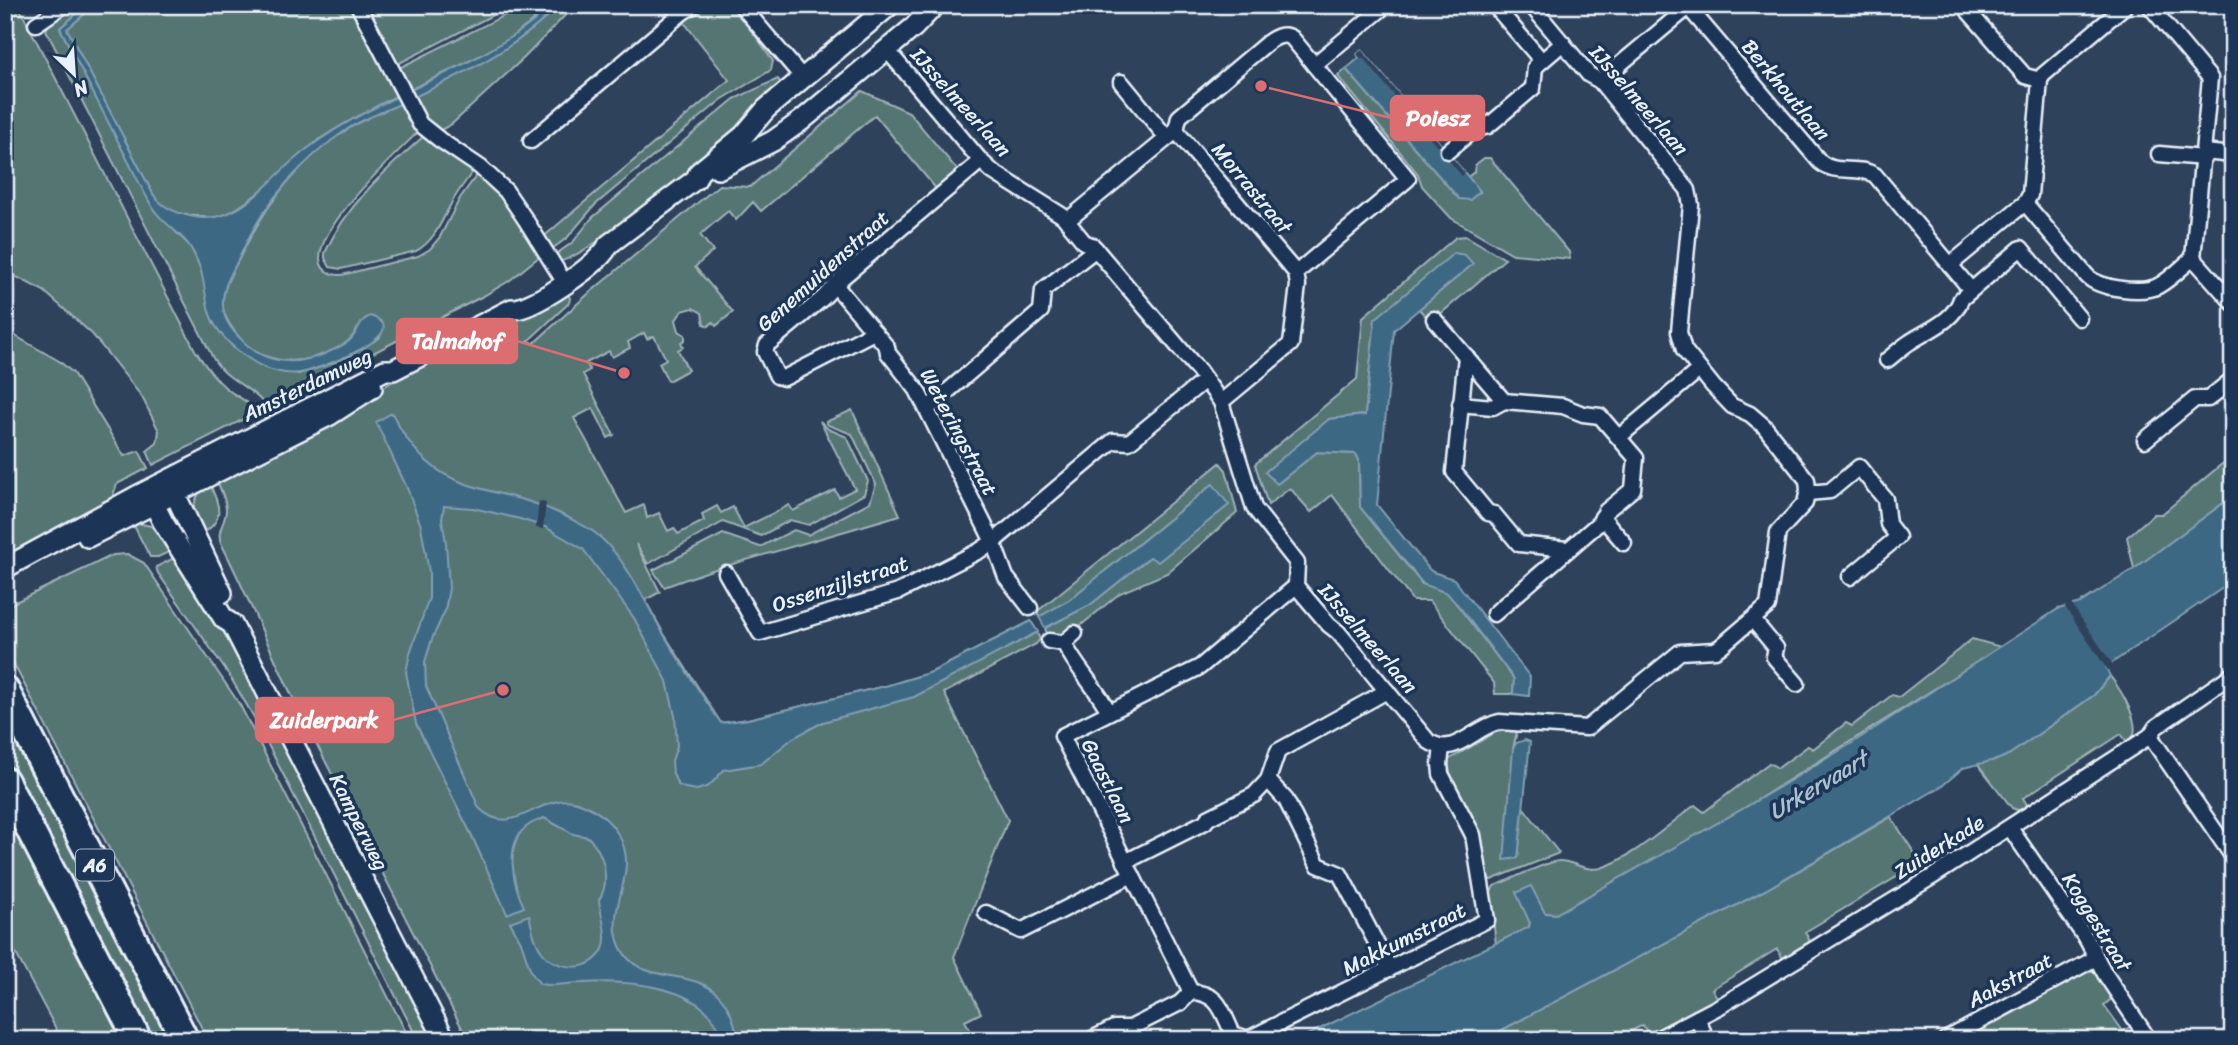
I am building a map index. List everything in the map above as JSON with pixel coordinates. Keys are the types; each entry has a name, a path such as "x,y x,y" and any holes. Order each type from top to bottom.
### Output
{"highway":[{"name":"A6","path":"5,690 185,1040"},
{"name":"A6","path":"5,780 138,1040"}],"main road":[{"name":"Amsterdamweg","path":"163,495 385,370 393,370 512,309 514,303 561,278 601,244 608,245 696,179 699,172 744,135 766,109 890,5"},
{"name":"Amsterdamweg","path":"696,179 704,179 728,163 773,141 887,50 935,5"},
{"path":"866,26 887,50"},
{"path":"803,78 824,102"},
{"path":"5,568 163,495"},
{"path":"5,577 163,495"},
{"name":"Kamperweg","path":"163,495 163,522 224,619 232,624 445,1040"}],"street":[{"path":"36,24 64,5"},
{"path":"358,5 415,118 425,130 480,167 506,191 561,278"},
{"path":"531,141 694,5"},
{"path":"741,5 803,78"},
{"path":"1314,65 1369,10 1386,5"},
{"path":"1494,5 1542,61"},
{"name":"IJsselmeerlaan","path":"1531,5 1589,75 1600,81 1689,193 1691,205 1679,332 1681,345 1699,370 1732,406 1750,414 1764,426 1803,473 1808,482 1808,493"},
{"path":"1969,5 1969,12 2025,76 2040,80"},
{"path":"1950,265 2025,203 2031,192 2040,80 2126,5"},
{"path":"2025,203 2087,276 2099,285 2154,288 2193,257 2210,78 2149,5"},
{"path":"1600,81 1690,6"},
{"name":"Berkhoutlaan","path":"1690,6 1820,162 1829,168 1872,173 1971,290"},
{"path":"1068,220 1172,134 1179,117 1273,38 1289,36 1314,65 1408,179 1296,273 1298,285 1292,344 1221,402"},
{"path":"1448,151 1473,130 1488,126 1533,88 1535,67 1563,43"},
{"name":"IJsselmeerlaan","path":"887,50 981,161 993,172 1068,220 1084,242 1096,248 1205,380 1221,402 1254,508 1297,563 1296,586 1428,741 1442,747"},
{"name":"Morrastraat","path":"1121,82 1172,134 1296,273"},
{"path":"2159,154 2233,155"},
{"name":"Genemuidenstraat","path":"874,332 783,378 777,376 765,352 767,345 981,161"},
{"path":"927,409 1041,311 1043,290 1096,248"},
{"path":"1887,360 1911,341 1929,332 1958,308 1961,299 2021,248 2079,318"},
{"path":"2193,257 2233,303"},
{"name":"Weteringstraat","path":"835,285 917,390 993,542 1006,577 1030,608"},
{"path":"1434,319 1504,401"},
{"path":"1466,356 1454,472 1488,513 1494,514 1519,544 1567,549"},
{"path":"1619,437 1699,370"},
{"path":"2145,440 2195,399 2208,399 2233,379"},
{"path":"993,542 1113,441 1129,442 1205,380"},
{"path":"1460,404 1493,407 1504,401 1563,407 1600,416 1636,458 1633,489 1606,511 1599,523 1549,568 1494,614"},
{"path":"1442,747 1452,747 1485,726 1499,722 1587,728 1680,652 1718,649 1766,608 1770,600 1777,532 1802,507 1808,493 1830,491 1858,467 1885,499 1888,524 1898,537 1850,577"},
{"path":"1602,517 1624,544"},
{"name":"Ossenzijlstraat","path":"726,573 760,633 898,592 993,542"},
{"name":"Gaastlaan","path":"1191,992 1062,736 1200,667 1296,586"},
{"path":"1753,620 1776,648 1774,657 1797,684"},
{"path":"1063,639 1074,662 1099,694 1109,712"},
{"name":"Zuiderkade","path":"1655,1040 1697,1018 2010,828 2150,736 2155,727 2233,674"},
{"path":"986,913 1021,931 1254,795 1268,780 1278,751 1387,691"},
{"path":"2150,736 2233,857"},
{"name":"Makkumstraat","path":"1191,992 1206,993 1218,1002 1233,1034 1248,1039 1487,920 1473,835 1441,774 1442,747"},
{"path":"1268,780 1286,800 1318,865 1340,874 1390,969"},
{"name":"Koggestraat","path":"2010,828 2087,940 2149,1040"},
{"name":"Aakstraat","path":"1945,1040 2096,958"},
{"path":"1090,1040 1114,1027 1130,1028 1180,1003 1191,992"},
{"path":"1697,1018 1707,1040"}],"green space":[{"path":"5,5 18,5 195,350 222,385 258,412 153,465 147,451 157,443 159,431 142,397 92,334 44,291 5,271"},
{"path":"69,5 87,5 60,28 154,210 191,247 205,278 209,311 214,324 234,348 265,368 299,374 349,356 379,338 382,332 357,329 346,343 317,357 278,360 254,351 244,343 226,318 223,301 227,282 260,221 300,168 351,127 404,102 419,131 374,175 339,217 326,237 320,255 323,268 331,274 342,275 418,256 430,249 479,172 505,199 540,256 509,281 485,295 271,406 265,405 218,366 213,358 46,30 50,22"},
{"path":"95,5 355,5 400,94 320,139 254,196 227,214 210,217 179,213 156,199 67,29"},
{"path":"362,5 512,5 394,66"},
{"path":"525,5 550,5 501,44 407,91 395,70"},
{"path":"559,5 575,5 525,57 452,124 439,131 432,128 410,99 508,47 543,21"},
{"path":"703,5 734,5 773,61 771,70 721,100 595,205 567,238 552,249 542,238 729,80 684,22"},
{"path":"1346,69 1459,199 1480,192 1468,177 1474,172 1475,165 1484,158 1490,158 1569,252 1570,259 1513,254 1451,218 1422,186 1418,174 1338,76"},
{"path":"778,79 778,91 714,156 614,230 590,246 559,261 555,255 573,242 592,218 734,99"},
{"path":"862,91 909,112 959,172 937,190 875,115 761,211 753,202 736,220 728,211 700,235 713,251 695,267 733,312 716,326 713,322 709,326 704,324 702,313 693,308 682,311 676,320 685,340 681,342 683,347 678,350 688,370 668,381 659,363 666,359 654,336 647,339 644,333 628,342 630,348 612,357 609,351 586,363 590,370 583,374 614,435 608,438 593,408 574,418 626,513 644,505 647,518 659,513 668,531 674,528 678,534 704,521 702,514 717,506 721,513 733,507 744,528 789,505 793,511 835,490 839,497 855,489 820,421 828,429 847,437 868,481 864,494 809,525 790,520 761,536 723,522 648,564 636,544 660,592 645,600 721,723 889,685 932,672 1031,621 1040,639 1036,644 944,693 1008,820 954,957 981,1013 965,1021 976,1040 468,1040 293,698 221,543 220,534 226,506 215,477 350,408 395,380 564,288 570,298 569,303 528,341 534,343 719,185 750,187"},
{"path":"424,136 475,169 433,236 416,251 341,269 330,267 325,253 344,219 382,175"},
{"path":"1466,236 1505,259 1431,322 1419,309 1473,264 1375,319 1365,415 1329,419 1277,484 1317,452 1356,454 1359,460 1360,507 1422,584 1448,593 1514,679 1513,694 1495,694 1494,683 1429,601 1413,601 1332,495 1311,512 1290,488 1268,505 1255,464 1357,379 1363,317 1456,237"},
{"path":"5,330 59,361 73,373 124,456 139,451 148,468 117,484 113,495 115,504 5,563"},
{"path":"852,410 900,515 709,571 664,587 653,570 723,534 760,547 794,530 808,535 870,502 876,484 852,434 826,422"},
{"path":"2233,462 2233,496 2134,569 2127,537 2154,514 2162,514 2222,464"},
{"path":"1220,463 1226,470 1237,513 1167,573 1120,593 1074,631 1053,637 1047,635 1045,628 1090,605 1151,556 1213,484 1069,600 1039,617 1036,607 1039,610"},
{"path":"209,482 218,505 217,518 209,529 200,535 194,506 198,495"},
{"path":"132,522 151,526 173,550 158,557 150,557"},
{"path":"127,554 144,563 240,705 410,1040 208,1040 5,647 5,607 113,555"},
{"path":"178,556 224,627 437,1040 418,1040 255,719 229,675 158,573 156,567"},
{"path":"1972,639 2001,647 1746,807 1556,914 1546,913 1517,893 1530,923 1529,927 1496,944 1490,894 1494,886 1553,862 1564,861 1595,869 1625,857 1695,805 1704,812 1769,763 1778,768 1808,746 1813,749 1846,723 1852,726 1892,695 1899,697"},
{"path":"2110,676 2130,710 2135,729 2133,737 2128,743 2121,734 2023,798 2029,808 2012,808 1977,763 2010,754 2094,695"},
{"path":"5,703 181,1040 153,1040 5,756"},
{"path":"1517,731 1513,749 1518,858 1523,807 1559,853 1491,880 1487,877 1481,842 1445,762 1496,732"},
{"path":"5,802 131,1040 62,1040 5,933"},
{"path":"1891,817 1915,854 1918,864 1805,932 1811,943 1784,960 1777,949 1712,989 1718,999 1649,1036 1643,1025 1613,1040 1483,1040 1767,889"},
{"path":"2090,970 2095,972 2114,997 2104,1005 2123,1031 2133,1025 2143,1040 1956,1040"}],"water":[{"path":"87,5 95,5 67,29 153,194 158,201 174,211 193,217 212,218 240,207 258,194 291,162 342,125 481,55 534,21 549,6 559,5 524,36 485,61 349,128 301,167 274,199 251,234 224,292 224,312 235,333 258,353 289,361 322,355 345,344 370,316 382,323 383,331 360,350 324,366 300,373 288,373 254,362 233,347 216,327 192,250 153,208 60,28"},
{"path":"1362,50 1480,191 1470,200 1459,199 1346,69 1359,58 1357,54"},
{"path":"1454,253 1465,255 1473,264 1394,330 1377,505 1429,569 1454,579 1530,677 1529,696 1513,694 1514,679 1461,609 1447,593 1423,584 1360,507 1359,460 1356,454 1317,452 1277,484 1265,472 1329,419 1365,415 1375,319"},
{"path":"392,413 409,442 427,462 447,475 468,484 540,505 599,536 627,569 677,656 721,723 889,685 932,672 1031,621 1038,632 914,697 823,722 793,738 761,764 724,770 709,786 697,790 685,788 678,785 673,774 672,761 677,746 675,716 667,681 634,618 583,549 545,527 520,519 473,508 444,506 442,519 449,588 445,611 425,662 426,686 479,808 492,817 504,820 564,800 583,804 606,819 618,834 626,862 616,918 620,946 631,962 646,970 700,983 717,993 730,1011 738,1040 722,1040 715,1022 702,1007 666,990 644,985 602,982 546,985 540,984 531,972 521,942 510,922 529,915 537,944 548,958 556,963 583,966 598,957 605,943 599,900 605,884 604,867 598,850 588,837 573,834 544,818 532,823 521,832 513,852 516,887 524,907 507,914 416,724 406,672 429,598 429,572 421,526 407,488 376,422"},
{"path":"1213,484 1229,505 1158,562 1150,557 1090,605 1045,628 1039,617 1069,600"},
{"name":"Urkervaart","path":"2233,496 2233,581 2106,667 2110,676 2094,695 2010,754 1963,768 1942,786 1767,889 1483,1040 1297,1040 1529,927 1530,923 1516,893 1531,886 1545,913 1556,914 1746,807 1849,745 2058,609 2080,603 2134,569"},
{"path":"1525,740 1530,742 1518,858 1504,860 1513,749 1516,743"}],"pier":[{"path":"1362,50 1465,173 1462,176 1357,54"},
{"path":"539,501 546,503 543,529 536,528"},
{"path":"2070,602 2114,666 2110,669 2113,678 2063,604"}],"place":[{"name":"Poiesz","path":"1261,86"},
{"name":"Talmahof","path":"624,373"},
{"name":"Zuiderpark","path":"503,690"}]}
